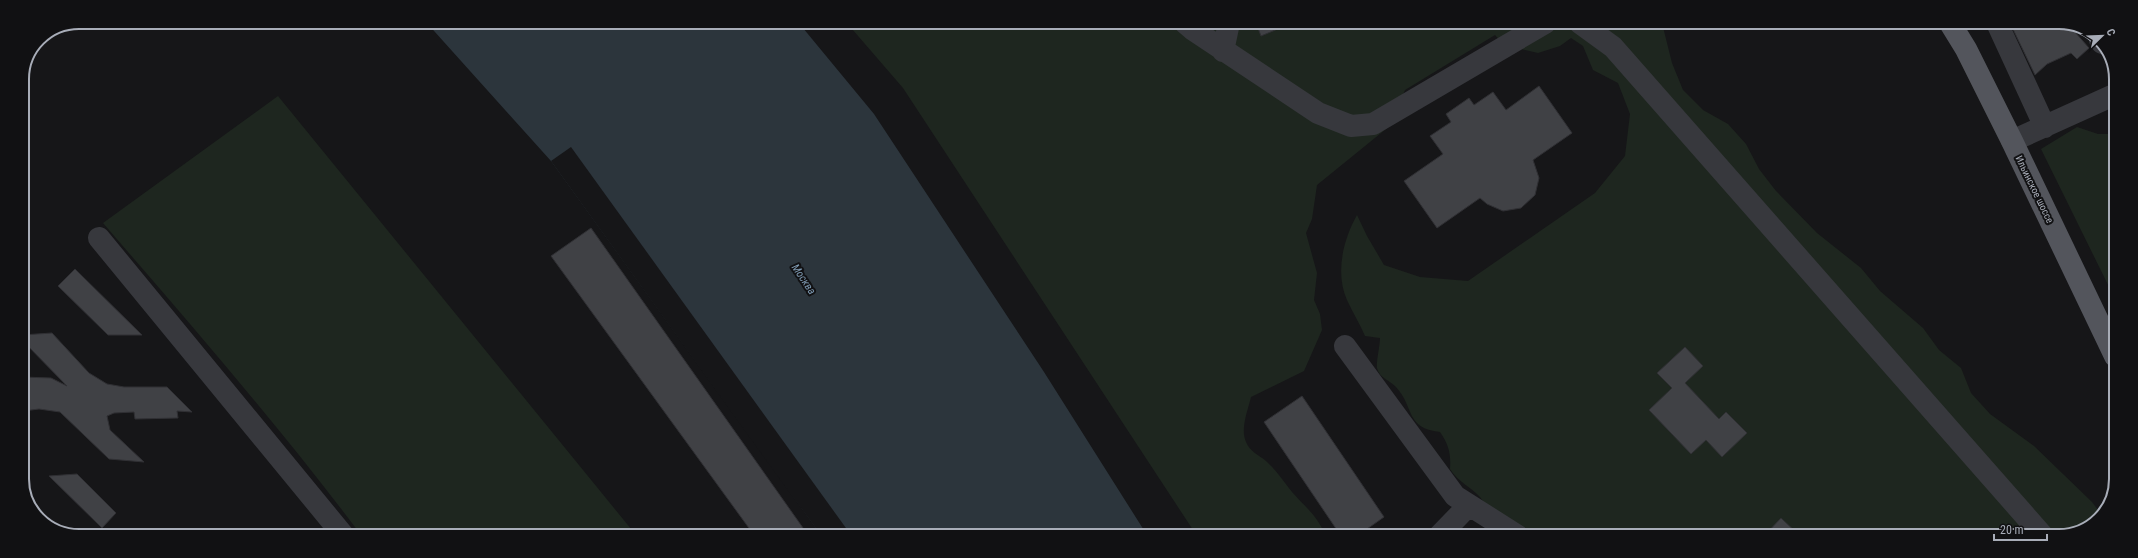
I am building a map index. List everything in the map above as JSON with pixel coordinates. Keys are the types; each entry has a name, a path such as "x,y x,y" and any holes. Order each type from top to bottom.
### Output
{"main road":[{"name":"Ильинское шоссе","path":"1954,29 1966,49 2012,141 2109,343"}],"street":[{"path":"1192,29 1318,113 1351,126 1373,124 1535,29"},
{"path":"1223,51 1228,29"},
{"path":"1588,29 1613,47 2037,529"},
{"path":"2000,29 2045,127"},
{"path":"2012,141 2109,97"},
{"path":"99,238 338,529"},
{"path":"1345,346 1455,496 1507,529"},
{"path":"1446,529 1469,504"}],"shaded area":[{"path":"852,29 1664,29 1672,63 1683,90 1703,110 1728,124 1746,144 1759,169 1776,191 1817,233 1861,268 1880,291 1923,328 1939,350 1961,368 1971,393 1990,414 2034,446 2092,502 2098,510 2092,517 2084,522 2069,528 2059,529 1493,529 1485,505 1480,497 1457,478 1450,469 1449,450 1446,441 1440,432 1429,430 1416,422 1402,395 1396,387 1378,372 1377,366 1380,338 1365,336 1343,290 1341,268 1342,257 1348,235 1357,215 1384,265 1420,277 1468,281 1595,193 1625,156 1630,114 1618,83 1593,70 1583,46 1571,38 1560,46 1538,53 1504,45 1495,35 1405,90 1399,103 1402,116 1317,185 1312,219 1306,233 1317,273 1314,300 1320,314 1322,330 1304,371 1251,397 1244,425 1244,437 1250,448 1273,468 1315,517 1322,529 1192,529 903,88"},
{"path":"278,96 631,529 356,529 267,416 103,223"},
{"path":"2077,127 2098,134 2109,134 2109,287 2041,149"}],"water":[{"name":"Москва","path":"432,29 804,29 874,114 1044,372 1143,529 817,529 551,161"}],"pier":[{"path":"571,147 847,529 817,529 551,161"}],"building":[{"path":"1258,29 1278,29 1261,36"},
{"path":"2013,29 2069,30 2075,32 2082,40 2082,54 2077,59 2071,53 2047,64 2035,75"},
{"path":"1539,86 1572,133 1533,160 1539,178 1535,195 1521,208 1503,211 1487,204 1480,198 1437,228 1404,181 1443,154 1430,136 1451,122 1446,114 1469,98 1474,105 1493,92 1506,110"},
{"path":"591,228 804,529 750,529 551,256"},
{"path":"75,269 142,335 108,335 58,286"},
{"path":"52,333 89,373 107,384 124,387 167,387 192,412 177,411 178,418 135,419 134,412 114,413 107,416 110,430 144,462 109,459 60,412 39,409 29,410 29,377 51,378 67,386 29,347 29,335"},
{"path":"1685,347 1703,366 1685,383 1719,419 1726,412 1747,433 1722,457 1706,440 1691,454 1649,410 1672,388 1657,373"},
{"path":"1302,396 1384,517 1367,529 1336,529 1264,422"},
{"path":"77,474 116,513 102,528 49,476"},
{"path":"1781,518 1793,529 1771,529"}]}
